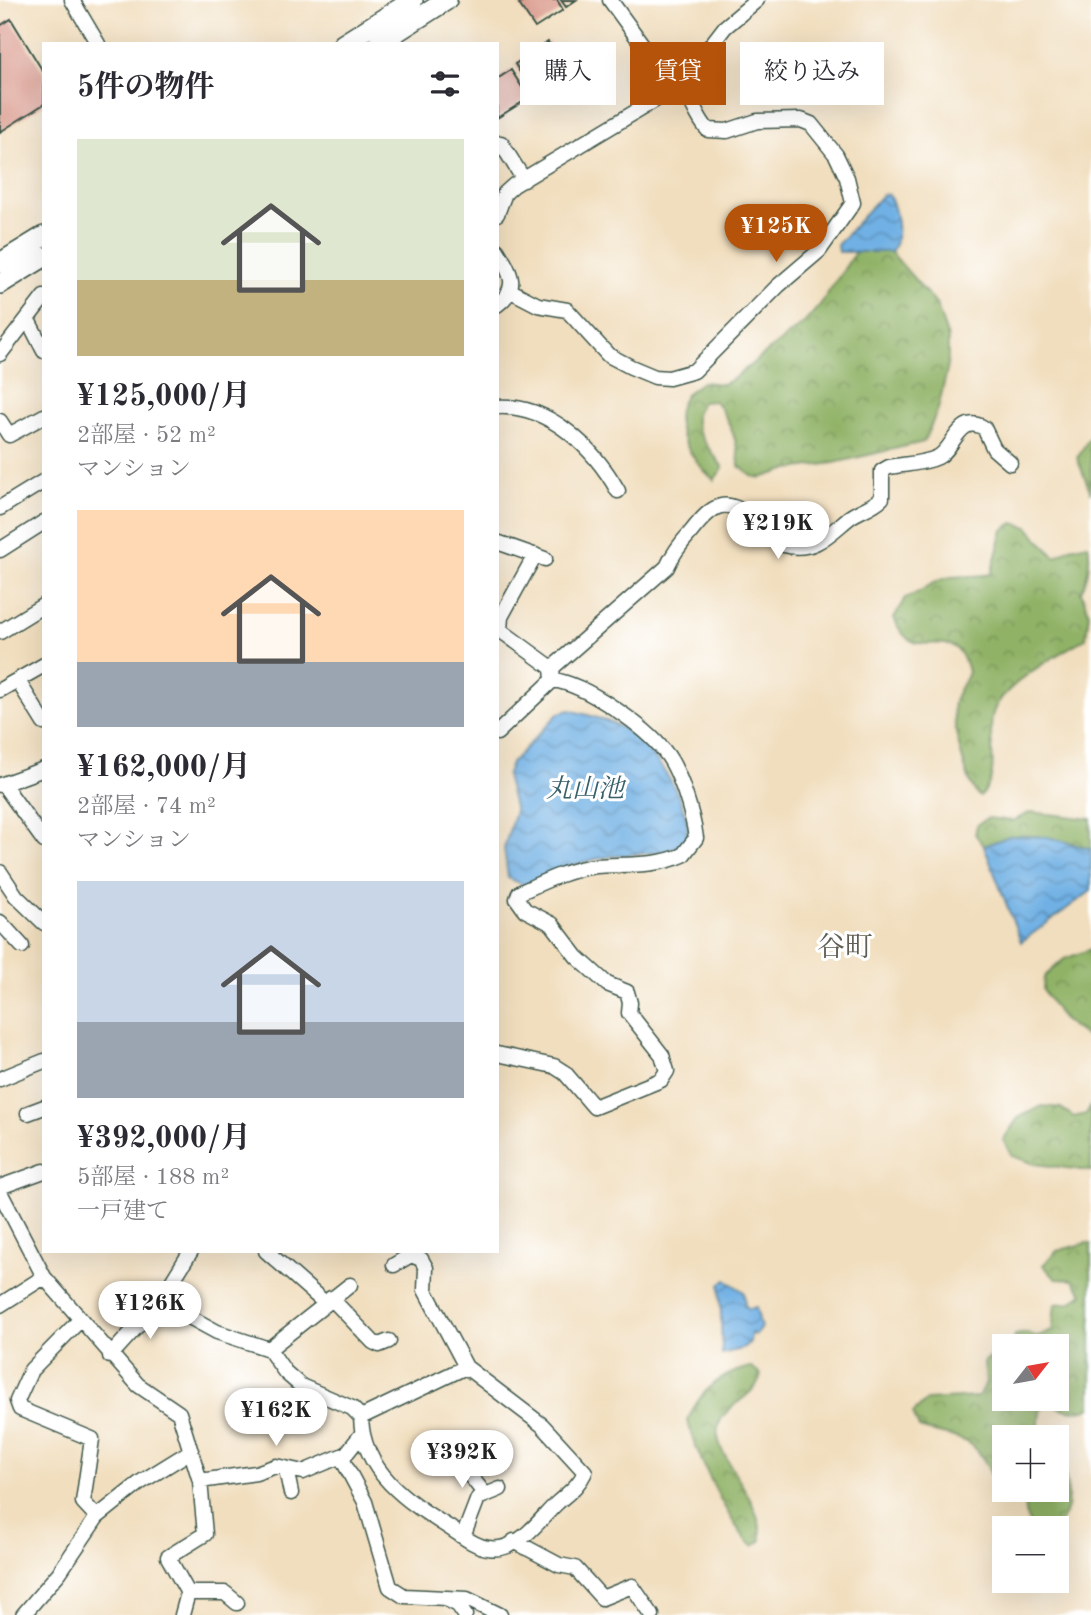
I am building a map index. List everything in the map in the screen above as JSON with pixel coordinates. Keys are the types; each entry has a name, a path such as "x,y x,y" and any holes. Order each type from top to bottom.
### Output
{"highway":[{"path":"346,42 413,0"},
{"path":"381,42 447,0"},
{"path":"0,263 42,237"},
{"path":"0,284 42,258"}],"street":[{"path":"72,0 97,42"},
{"path":"610,0 640,42"},
{"path":"713,42 725,27 757,0"},
{"path":"501,195 647,105"},
{"path":"511,291 538,304 567,310 608,355 655,377 669,378 694,371 778,286 819,251 853,203 847,178 821,132 801,120 757,121 727,131 708,130 701,122 694,105"},
{"path":"501,143 524,180"},
{"path":"499,253 511,274 511,291 499,303"},
{"path":"0,354 42,300"},
{"path":"28,320 42,347"},
{"path":"499,407 527,408 578,440 604,465 618,491"},
{"path":"0,421 9,435 42,417"},
{"path":"499,731 553,674 667,567 673,553 712,508 725,505 735,508 777,541 799,546 822,541 850,517 876,504 882,498 882,471 934,459 943,454 960,429 968,425 984,428 994,449 1010,463"},
{"path":"0,508 42,482"},
{"path":"0,550 42,523"},
{"path":"499,543 540,557 501,617 500,631 553,674 614,708 666,752 694,819 696,838 683,855 664,860 593,866 567,873 519,893 517,899 525,910 552,924 577,957 600,978 627,992 629,1013 662,1055 667,1071 661,1080 594,1107 565,1073 554,1066 499,1054"},
{"path":"0,632 42,606"},
{"path":"0,690 42,667"},
{"path":"18,681 42,720"},
{"path":"42,770 1,785 42,838"},
{"path":"0,872 16,896 42,921"},
{"path":"0,922 22,946"},
{"path":"0,1079 42,1062"},
{"path":"28,1113 42,1108"},
{"path":"42,1172 0,1190 37,1249 44,1277 138,1385 179,1413 200,1481 205,1534 168,1557 188,1593 182,1615"},
{"path":"110,1356 160,1301 192,1253"},
{"path":"270,1253 328,1300 373,1342 379,1345 389,1341"},
{"path":"160,1301 217,1332 270,1349 285,1372 301,1386 352,1408 361,1418 361,1436 386,1480 412,1504 463,1537 487,1548 514,1541 540,1524 575,1489 585,1472 542,1425 466,1367 425,1290 426,1268 421,1259 411,1255 394,1265"},
{"path":"0,1305 44,1277"},
{"path":"270,1349 349,1285"},
{"path":"80,1320 31,1370 17,1401 20,1409 92,1439 83,1502 97,1517"},
{"path":"361,1418 466,1367"},
{"path":"200,1481 256,1474 276,1466 303,1472 341,1457 354,1447 361,1436"},
{"path":"23,1615 59,1573 97,1517 141,1482 191,1451"},
{"path":"341,1457 368,1510 390,1587 404,1596 467,1599 500,1615"},
{"path":"463,1460 464,1468 484,1493"},
{"path":"286,1469 291,1493"},
{"path":"463,1537 474,1504 484,1493 500,1489"},
{"path":"514,1541 559,1565 575,1568 601,1598 632,1586 652,1615"},
{"path":"188,1593 225,1593 237,1603"},
{"path":"443,1597 458,1605 466,1615"}],"green space":[{"path":"856,251 891,252 936,304 948,338 948,366 938,409 924,442 834,463 789,469 761,478 752,476 739,466 732,432 715,401 702,402 697,411 697,429 723,468 714,480 684,442 678,418 685,396 702,382 723,384 733,379 805,322 820,305"},
{"path":"1091,435 1091,493 1077,458"},
{"path":"1013,523 1028,527 1055,557 1070,548 1088,544 1088,568 1081,592 1089,613 1086,638 1020,680 999,702 991,723 991,778 980,797 965,767 953,710 957,694 968,672 962,655 953,646 944,643 923,644 912,641 903,634 894,618 905,598 939,580 991,574 1003,530"},
{"path":"1031,812 1091,819 1091,849 1038,836 1013,837 984,846 975,834 977,825 988,818 1013,821"},
{"path":"1091,949 1091,1040 1062,1019 1043,990 1044,977 1064,959"},
{"path":"1042,1106 1061,1108 1074,1117 1086,1114 1091,1106 1091,1171 1035,1164 1012,1156 1003,1140 1018,1118"},
{"path":"1091,1244 1091,1407 1081,1410 1069,1410 1069,1334 1045,1334 1052,1331 1055,1304 1069,1303 1083,1294 1073,1280 1056,1279 1043,1265 1057,1251"},
{"path":"992,1355 992,1411 1041,1411 1038,1425 992,1425 992,1475 976,1449 962,1440 919,1428 913,1413 927,1400 978,1397 986,1383 984,1362"},
{"path":"750,1367 761,1375 758,1383 721,1420 718,1439 760,1525 761,1541 753,1546 735,1524 714,1488 688,1420 698,1401 720,1379"},
{"path":"1023,1502 1068,1502 1064,1516 1027,1516"}],"water":[{"path":"888,194 897,223 896,239 891,252 838,252 837,245 882,195"},
{"name":"丸山池","path":"570,710 622,728 647,750 670,779 678,796 688,828 687,844 667,850 617,855 585,862 524,885 508,878 504,848 515,811 506,776 511,763 559,713"},
{"path":"1010,836 1048,837 1091,849 1091,891 1021,942 984,846"},
{"path":"726,1280 744,1292 745,1305 749,1309 756,1307 761,1328 755,1335 751,1333 750,1342 744,1348 722,1354 720,1284"}],"building":[{"path":"525,0 557,0 563,10 535,28 519,4"},
{"path":"561,0 576,0 566,7"},
{"path":"11,19 42,70 42,105 0,132 0,26"},
{"path":"511,70 520,84 520,104 499,117 499,78"}],"district":[{"name":"谷町","path":"845,949"}]}
